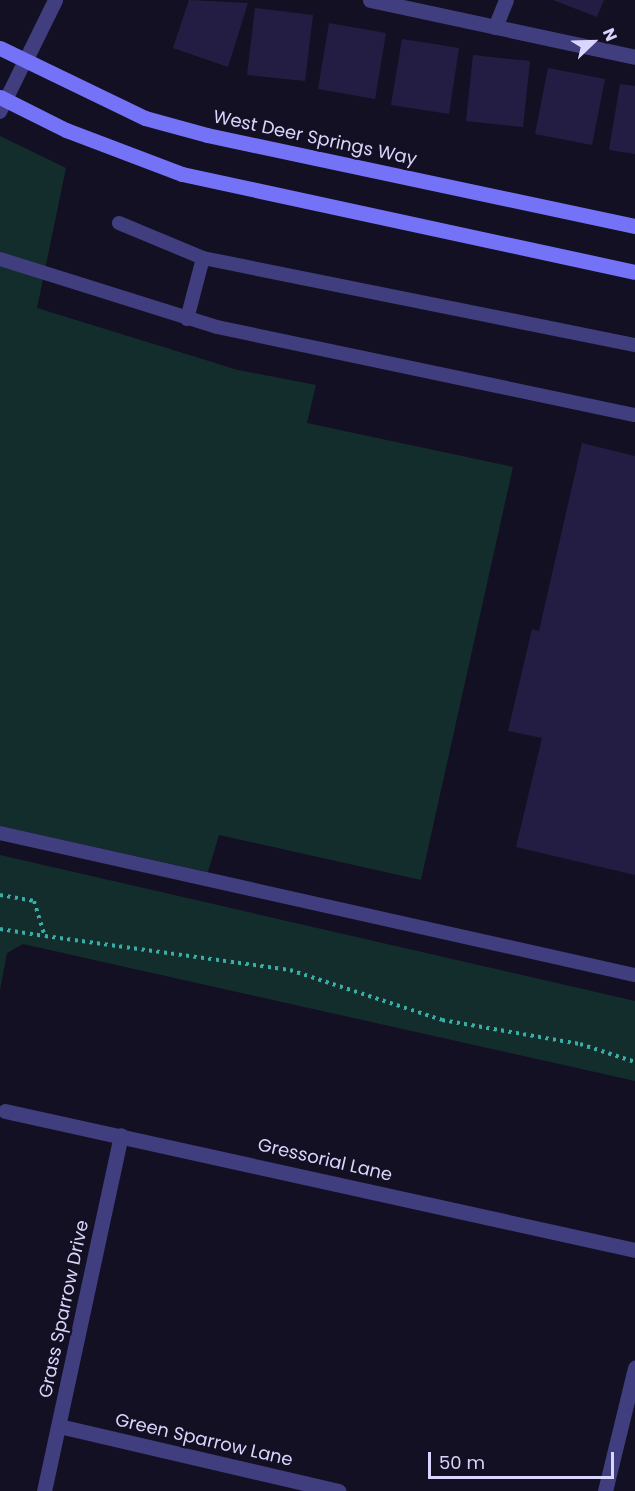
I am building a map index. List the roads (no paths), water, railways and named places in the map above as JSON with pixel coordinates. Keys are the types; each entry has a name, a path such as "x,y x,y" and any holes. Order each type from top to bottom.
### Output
{"main road":[{"name":"West Deer Springs Way","path":"0,48 145,118 207,135 635,226"},
{"path":"2,103 182,174 635,272"}],"street":[{"path":"25,61 55,0"},
{"path":"370,0 635,57"},
{"path":"495,27 506,0"},
{"name":"Gressorial Lane","path":"5,1111 635,1250"},
{"name":"Grass Sparrow Drive","path":"44,1491 121,1135"},
{"path":"605,1491 635,1368"},
{"name":"Green Sparrow Lane","path":"59,1426 277,1485 339,1491"}],"lane":[{"path":"2,103 25,61"},
{"path":"119,223 203,258 635,345"},
{"path":"188,319 203,258"},
{"path":"0,259 188,319 635,415"},
{"path":"0,833 635,975"}]}
